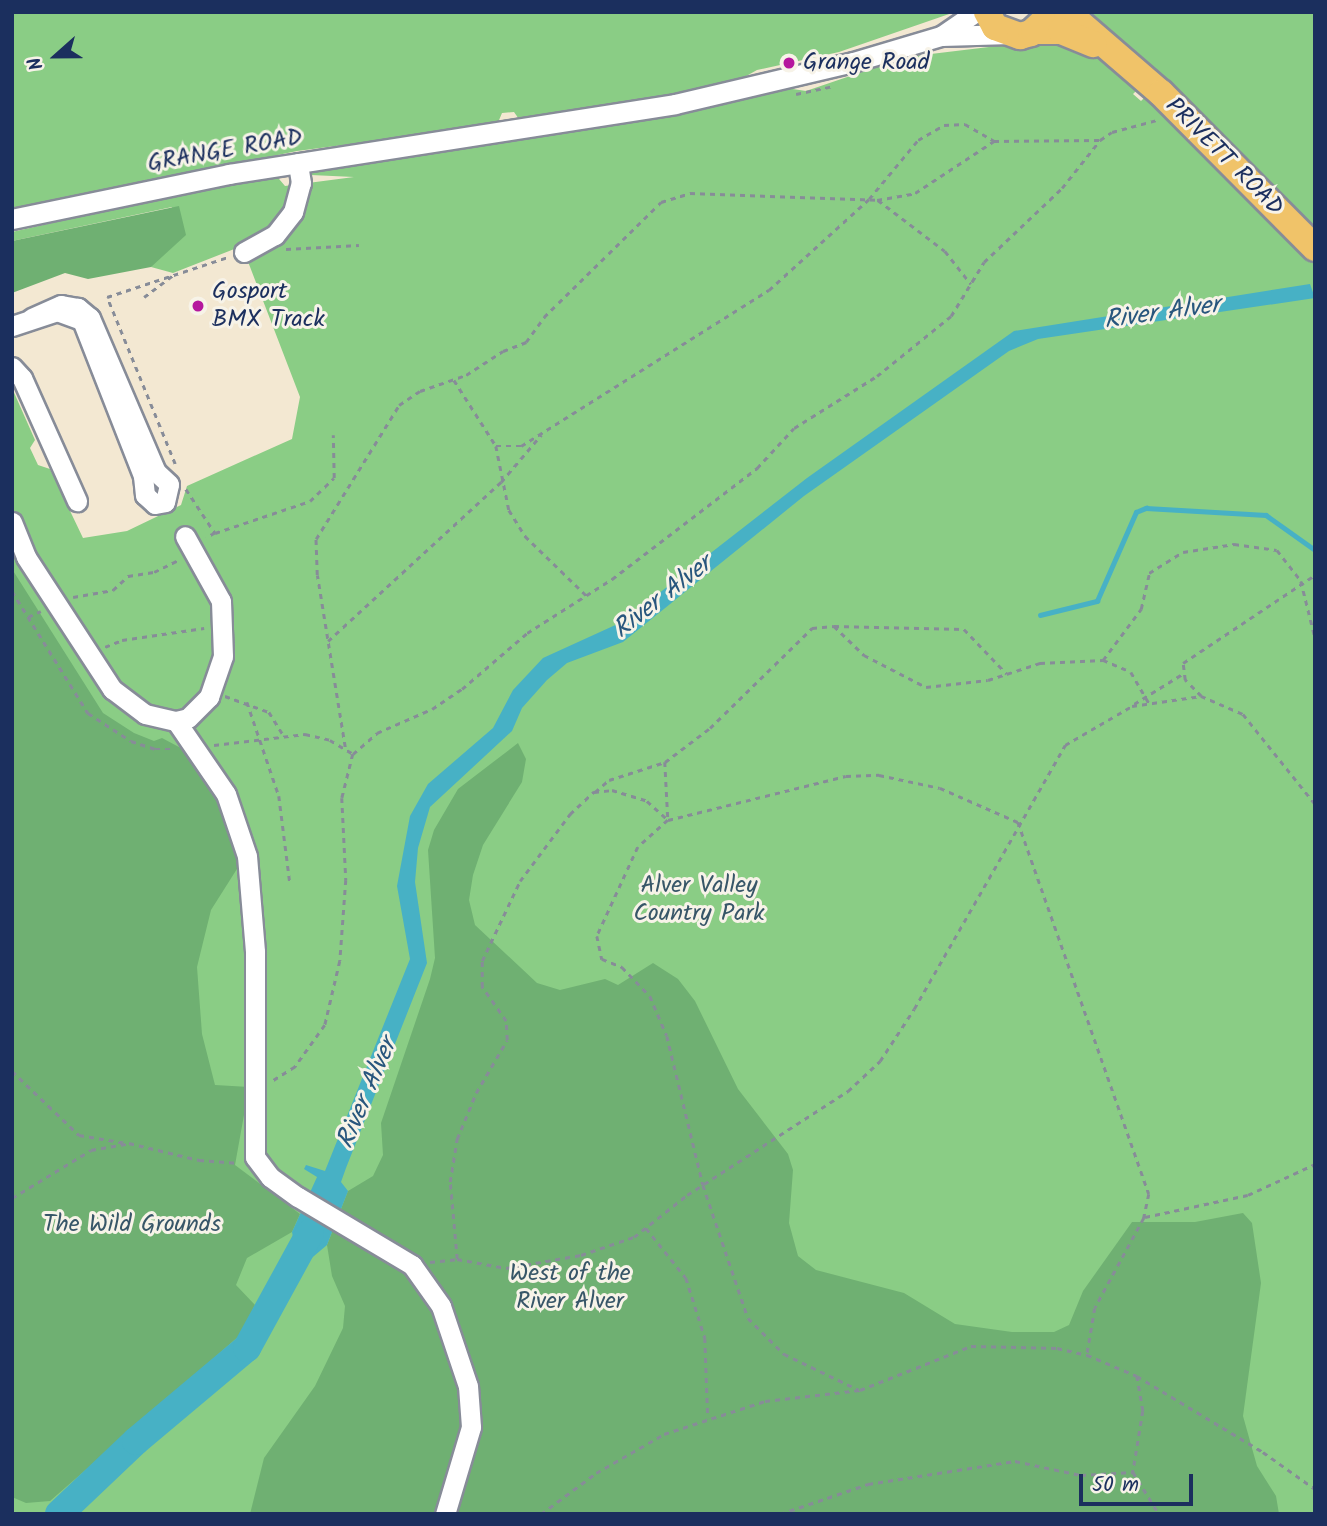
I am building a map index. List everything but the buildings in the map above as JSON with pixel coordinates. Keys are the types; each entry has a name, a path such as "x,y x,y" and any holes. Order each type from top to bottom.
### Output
{"main road":[{"path":"987,12 995,27 1031,26"},
{"name":"PRIVETT ROAD","path":"1067,12 1133,69 1315,247"},
{"name":"PRIVETT ROAD","path":"1031,26 1078,35 1133,69"}],"street":[{"name":"GRANGE ROAD","path":"941,36 976,12"},
{"name":"GRANGE ROAD","path":"12,219 298,163 675,104 853,62 941,36 1031,26"},
{"path":"244,252 275,235 293,212 301,183 298,163"},
{"path":"12,326 61,305 78,308 90,318 156,472 169,484 164,502 152,503 145,495 144,476 82,320 62,310 32,318"},
{"path":"12,367 22,378 77,501"},
{"path":"12,522 26,557 89,654 125,703 145,714 176,721 188,718 211,694 223,656 221,601 189,541"},
{"path":"176,721 236,813 247,856 255,952 255,1157 270,1177 298,1197 412,1265 441,1306 468,1386 471,1427 445,1514"}],"path":[{"path":"496,446 521,446 769,290 869,199 918,140 944,125 965,124 994,141 1100,140 1162,116"},
{"path":"257,1084 277,1081 295,1067 325,1025 340,961 346,880 341,798 353,754 377,733 452,696 527,633 587,596 757,468 794,428 877,376 951,316 984,262 1062,188 1100,140"},
{"path":"345,747 328,641 316,539 400,405 420,391 454,379 526,342 544,317 661,202 690,193 877,200 915,193 994,141"},
{"path":"877,200 946,251 971,284"},
{"path":"283,250 359,244"},
{"path":"178,472 106,303 113,293 244,252"},
{"path":"144,297 174,274"},
{"path":"454,379 496,446 501,482 509,510 525,536 587,596"},
{"path":"328,641 501,482 543,432"},
{"path":"56,603 113,590 128,576 176,562 189,541 310,501 334,478 333,435"},
{"path":"183,484 215,533"},
{"path":"1103,660 1141,608 1149,573 1183,552 1234,544 1277,550 1301,581 1315,637"},
{"path":"1315,575 1301,581 1183,663 1185,680 1201,696 1243,715 1315,804"},
{"path":"12,592 88,712 112,732 155,749 197,751 216,744 260,736 304,734 345,747 353,754"},
{"path":"457,1259 450,1182 457,1139 476,1093 507,1040 506,1021 482,987 482,961 520,881 570,814 609,780 665,762 710,728 811,628 834,626 964,629 1007,674"},
{"path":"834,626 864,655 926,687 1007,674 1040,663 1103,660 1131,672 1149,703"},
{"path":"89,654 122,640 188,627 224,629"},
{"path":"412,1265 457,1259 506,1268 581,1255 634,1237 703,1185 848,1091 880,1061 1065,745 1184,673"},
{"path":"211,694 247,702 269,712 283,734"},
{"path":"1132,706 1201,696"},
{"path":"247,702 279,796 290,883"},
{"path":"665,762 668,820"},
{"path":"860,1390 784,1354 748,1318 703,1185 667,1036 650,996 622,967 603,958 597,936 638,847 668,820 846,776 879,775 940,788 1018,822 1149,1194 1144,1218 1095,1308 1087,1354"},
{"path":"594,792 612,790 647,801 668,820"},
{"path":"12,1071 79,1135 235,1165 255,1157"},
{"path":"12,1198 91,1150 129,1143"},
{"path":"1144,1218 1248,1195 1315,1164"},
{"path":"646,1228 686,1278 705,1338 708,1420"},
{"path":"541,1514 596,1473 664,1434 765,1401 860,1390 971,1346 1057,1348 1087,1354 1137,1376 1263,1452 1315,1489"},
{"path":"1137,1376 1143,1411 1133,1472 1159,1514"},
{"path":"780,1514 868,1484 1015,1461 1081,1475 1133,1472"}],"green space":[{"path":"12,12 955,12 839,52 757,70 732,84 521,122 514,112 502,113 497,125 297,151 12,210"},
{"path":"1082,12 1315,12 1315,233"},
{"name":"Alver Valley Country Park","path":"1039,41 1083,46 1140,87 1133,94 1141,101 1148,94 1315,259 1315,1514 12,1514 12,388 35,440 30,448 38,465 50,469 83,538 127,531 181,505 187,486 292,439 300,397 242,246 173,273 151,267 172,207 12,241 12,232 274,173 285,186 354,177 311,175 309,168 577,131 786,88 806,91 906,57"},
{"path":"179,206 186,235 151,267 88,279 65,273 12,293 12,241"},
{"name":"The Wild Grounds","path":"12,569 103,713 134,733 154,741 162,738 194,755 216,787 242,861 211,910 197,967 202,1034 215,1085 249,1087 235,1165 300,1214 292,1232 247,1258 236,1285 255,1305 239,1336 50,1501 26,1503 12,1497"},
{"name":"West of the River Alver","path":"518,743 526,759 522,782 483,845 473,875 469,900 475,925 537,983 560,990 605,979 618,985 653,963 678,979 695,1001 738,1089 788,1154 793,1170 789,1223 798,1256 816,1270 904,1293 955,1324 1012,1332 1054,1332 1069,1325 1083,1291 1132,1222 1195,1222 1243,1213 1252,1223 1261,1283 1243,1416 1257,1466 1276,1496 1279,1514 250,1514 264,1458 315,1386 343,1328 345,1306 332,1276 327,1245 348,1191 373,1176 383,1155 381,1123 430,979 435,958 428,850 434,830 458,789"}],"water":[{"path":"1310,284 1315,298 1038,339 1009,351 804,496 623,642 567,663 547,680 522,708 512,731 430,807 418,848 415,882 427,963 341,1182 348,1191 327,1245 301,1267 287,1263 294,1242 292,1232 317,1177 304,1169 306,1165 325,1171 410,959 397,886 410,816 428,784 493,728 513,690 543,658 622,622 807,478 1014,331"}],"waterway":[{"path":"1040,615 1097,601 1136,512 1146,508 1266,515 1315,550"},
{"name":"River Alver","path":"59,1514 136,1441 247,1348 310,1233"}],"place":[{"name":"Grange Road","path":"789,63"},
{"name":"Gosport BMX Track","path":"198,306"}]}
